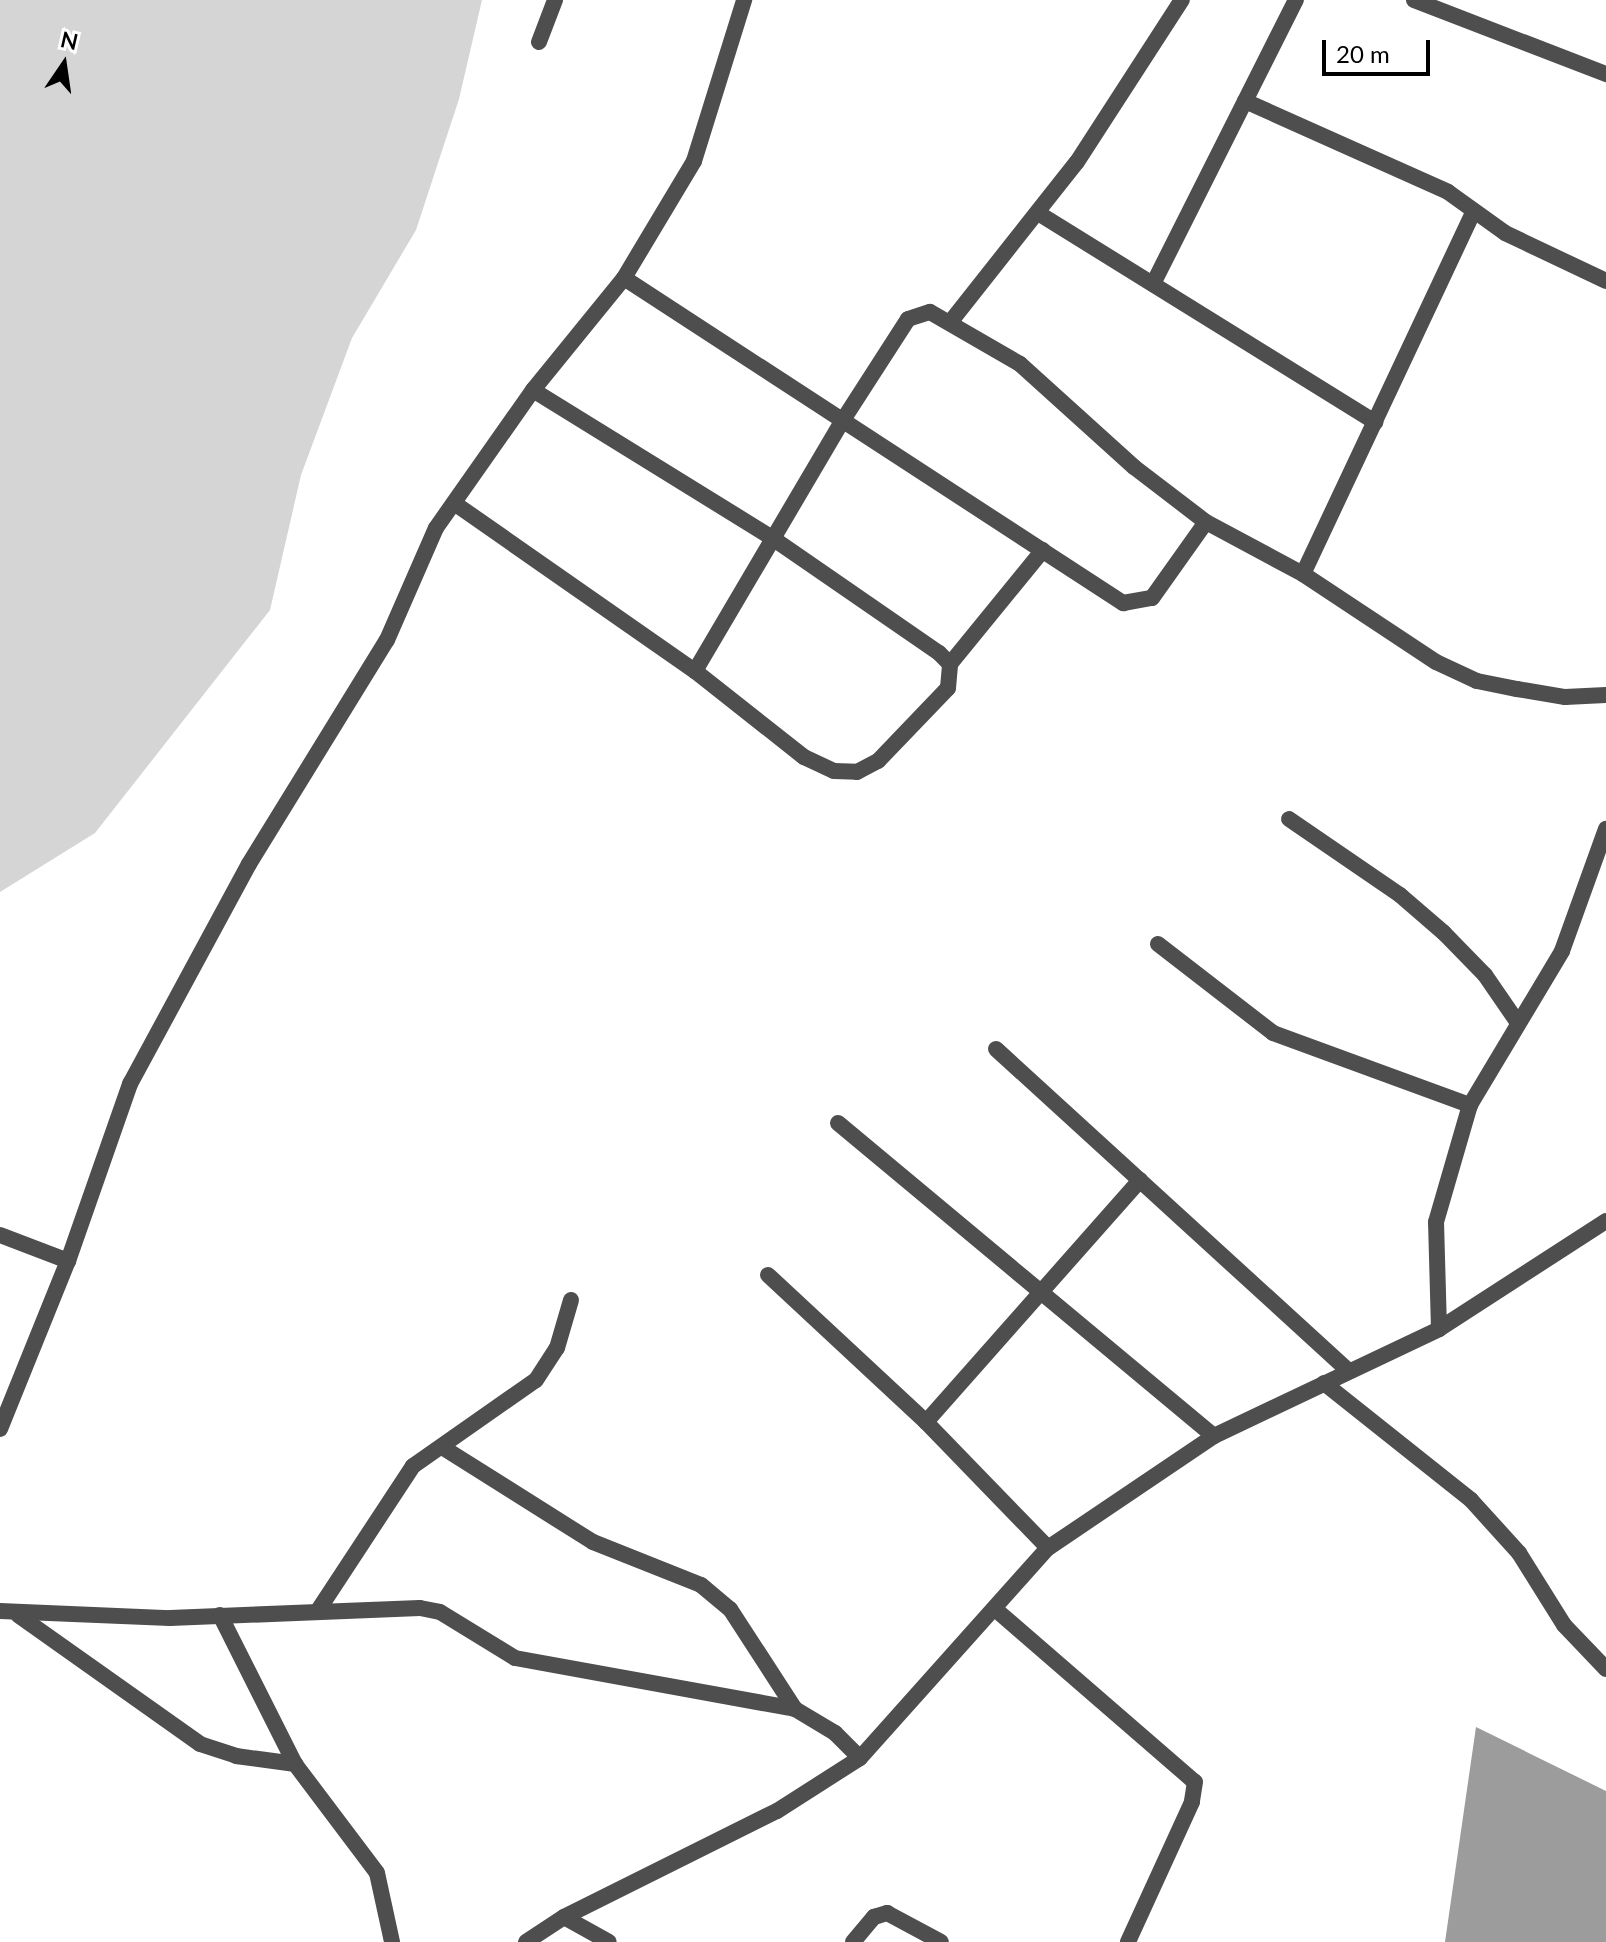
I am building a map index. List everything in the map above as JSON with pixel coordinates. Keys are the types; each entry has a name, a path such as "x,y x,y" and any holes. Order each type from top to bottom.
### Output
{"street":[{"path":"539,42 555,0"},
{"path":"0,1429 68,1261 130,1084 249,864 387,640 436,528 533,390 624,278 694,161 744,0"},
{"path":"952,320 1077,162 1182,0"},
{"path":"1153,284 1296,0"},
{"path":"1414,0 1606,74"},
{"path":"1245,101 1448,192 1505,233 1606,281"},
{"path":"1303,574 1474,211"},
{"path":"1038,213 1375,422"},
{"path":"624,278 1123,603 1152,598 1206,522"},
{"path":"695,671 843,420 908,319 930,312 952,320 1020,364 1134,467 1206,522 1303,574 1436,662 1477,681 1565,697 1606,695"},
{"path":"533,390 774,539 950,664"},
{"path":"454,503 695,671 804,757 834,771 857,772 878,761 948,688 950,664 1043,550"},
{"path":"1289,819 1400,895 1444,933 1485,975 1518,1023"},
{"path":"1439,1329 1436,1222 1470,1105 1572,930 1606,829"},
{"path":"1158,944 1273,1033 1470,1105"},
{"path":"996,1049 1348,1370"},
{"path":"838,1123 1214,1436"},
{"path":"926,1422 1038,1289 1140,1180"},
{"path":"526,1942 564,1917 777,1811 860,1758 1048,1548 1214,1436 1439,1329 1606,1221"},
{"path":"0,1235 68,1261"},
{"path":"768,1275 926,1422 1048,1548"},
{"path":"319,1609 391,1493 413,1466 536,1380 557,1348 571,1300"},
{"path":"1324,1383 1471,1500 1519,1553 1564,1625 1606,1669"},
{"path":"442,1447 593,1542 701,1585 730,1609 795,1709"},
{"path":"0,1611 18,1615 220,1615 319,1609 440,1612 515,1658 795,1709 835,1733 860,1758"},
{"path":"995,1609 1195,1782 1192,1802 1128,1942"},
{"path":"18,1615 200,1744 236,1756 295,1764"},
{"path":"220,1615 295,1764 377,1873 392,1942"},
{"path":"853,1942 874,1917 887,1913 941,1942"},
{"path":"564,1917 609,1942"}],"shaded area":[{"path":"0,0 482,0 459,99 416,230 352,338 301,475 270,610 95,833 0,892"},
{"path":"1476,1727 1606,1791 1606,1942 1445,1942"}]}
